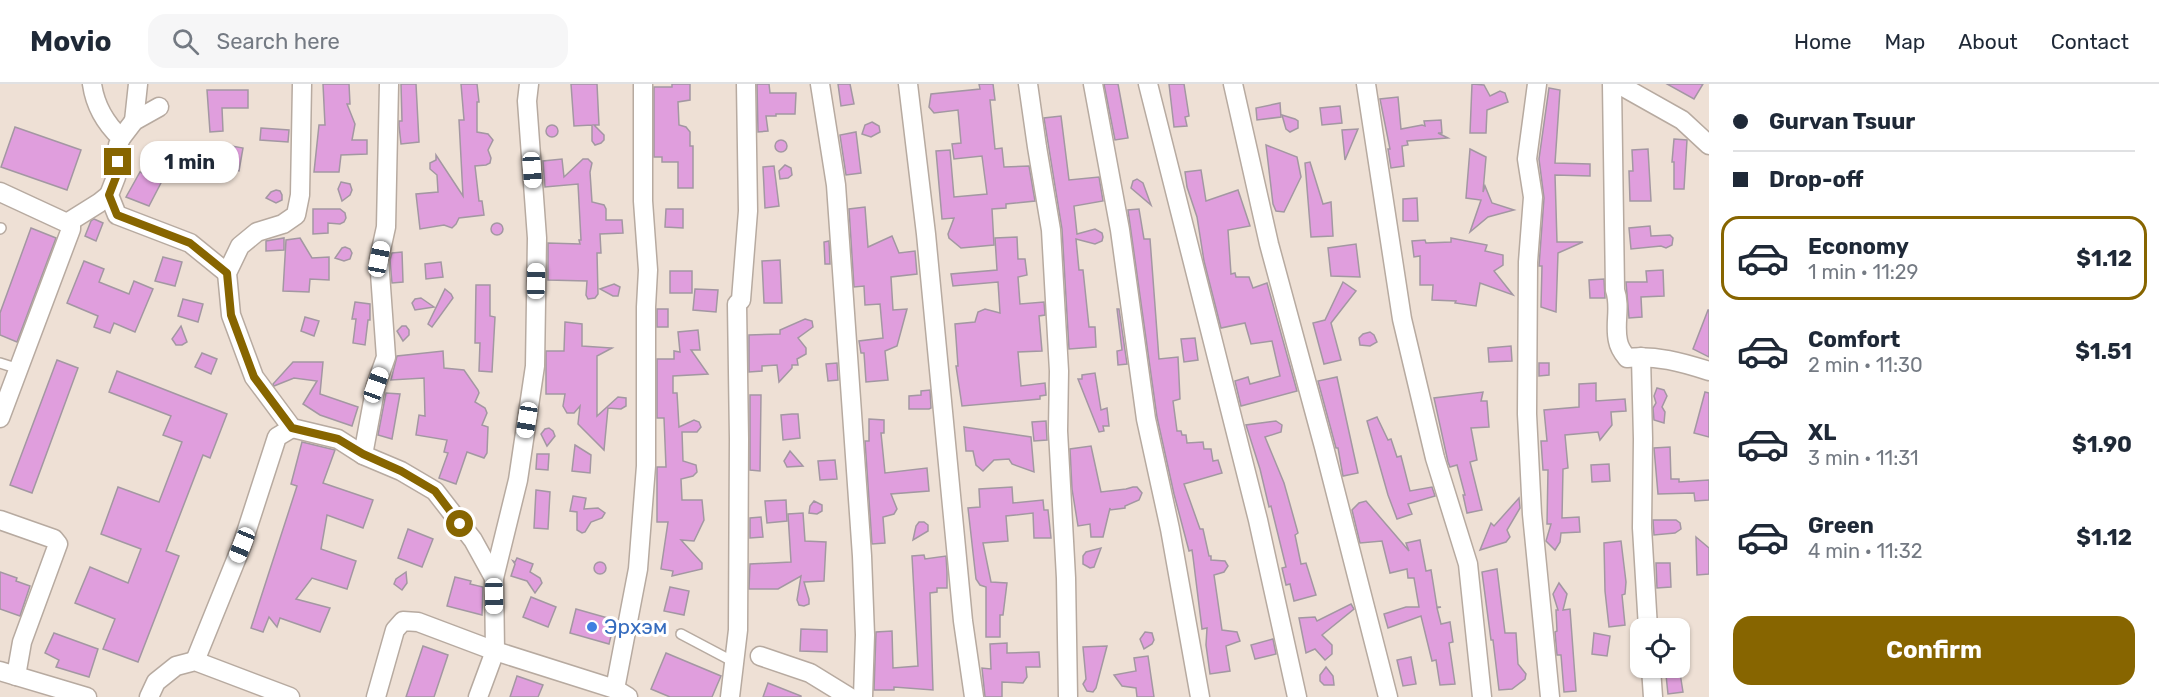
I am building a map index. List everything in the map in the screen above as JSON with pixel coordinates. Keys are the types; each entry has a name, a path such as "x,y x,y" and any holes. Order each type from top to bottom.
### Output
{"street":[{"path":"92,84 95,101 111,129 121,138"},
{"path":"134,121 138,84"},
{"path":"302,84 300,195 297,215 283,224 256,232 240,246 227,273 231,315 254,377 292,428 338,439 435,491 473,540 494,578"},
{"path":"363,454 376,385 386,357 379,259 386,227 389,84"},
{"path":"478,697 495,651 494,578 518,480 535,366 537,238 527,101 529,84"},
{"path":"376,697 395,630 403,621 418,621 586,689 621,693 638,569 646,466 648,270 643,201 643,84"},
{"path":"730,697 738,630 737,304 741,300 748,211 746,84"},
{"path":"820,84 836,185 855,449 865,635 863,697"},
{"path":"908,84 928,258 963,621 974,697"},
{"path":"1028,84 1051,230 1059,371 1058,431 1066,578 1068,697"},
{"path":"1093,84 1120,230 1146,419 1170,529 1200,697"},
{"path":"1148,84 1258,520 1297,697"},
{"path":"1233,84 1269,244 1388,697"},
{"path":"1366,84 1402,319 1435,458 1468,564 1482,697"},
{"path":"1537,84 1527,159 1533,197 1528,262 1527,414 1532,514 1550,697"},
{"path":"1612,84 1618,344 1627,358 1676,360 1709,371"},
{"path":"1618,84 1682,120 1709,145"},
{"path":"67,223 109,195 116,177 118,145 121,138 134,121 159,107"},
{"path":"0,192 71,225 69,238 0,418"},
{"path":"109,195 117,215 190,243 227,273"},
{"path":"1641,357 1642,528 1647,618"},
{"path":"195,661 242,545 277,437 292,428"},
{"path":"0,520 54,539 58,543 8,674 87,697"},
{"path":"760,656 810,673 849,697"},
{"path":"149,697 156,682 176,666 195,661 290,697"},
{"path":"1652,678 1653,697"}],"lane":[{"path":"0,363 19,369"},
{"path":"681,634 734,662"}],"building":[{"path":"323,84 349,84 350,104 347,104 355,124 352,140 367,140 367,154 341,155 339,172 314,172 319,125 325,125"},
{"path":"401,84 416,84 419,142 401,144 399,121 402,121"},
{"path":"461,84 477,84 479,102 477,102 477,132 488,134 493,140 488,150 490,163 475,166 479,201 482,201 484,215 459,218 452,228 444,225 420,229 416,194 438,192 437,175 430,169 430,163 436,160 436,155 463,196 459,120 464,120"},
{"path":"571,84 597,84 599,125 594,125 604,135 601,143 595,145 592,141 592,125 574,126"},
{"path":"672,84 690,84 690,100 678,102 679,125 686,127 690,132 690,146 693,146 693,188 678,188 678,162 662,162 662,157 654,157 654,87 672,87"},
{"path":"757,84 769,84 770,93 796,93 795,114 766,116 768,131 758,132"},
{"path":"838,84 850,84 854,104 841,106"},
{"path":"979,84 993,84 995,100 990,100 995,149 1002,148 1004,167 1029,166 1035,201 1006,204 1006,208 992,209 994,245 961,248 949,238 948,234 954,218 942,219 936,151 950,150 954,197 987,194 982,156 954,159 952,144 961,143 958,110 934,113 929,107 931,94 980,89"},
{"path":"1104,84 1118,84 1128,138 1115,140"},
{"path":"1169,84 1184,84 1189,116 1185,117 1187,126 1174,127"},
{"path":"1472,84 1484,85 1490,96 1500,91 1505,93 1508,102 1487,110 1486,133 1470,133"},
{"path":"1667,84 1703,84 1694,99"},
{"path":"1549,88 1560,90 1555,163 1590,164 1590,176 1555,175 1557,242 1583,242 1558,253 1556,312 1541,307 1542,266 1539,266 1544,198 1539,159"},
{"path":"207,90 248,90 248,108 222,108 223,131 210,132"},
{"path":"1398,97 1401,129 1425,126 1424,121 1441,120 1442,133 1438,133 1448,138 1407,141 1408,145 1402,146 1404,166 1391,168 1388,149 1390,149 1380,99"},
{"path":"1280,103 1281,117 1257,120 1256,108"},
{"path":"1340,106 1342,123 1322,125 1320,108"},
{"path":"1282,115 1298,121 1298,128 1290,132 1286,129"},
{"path":"1061,116 1069,180 1099,177 1103,201 1074,206 1077,234 1095,229 1102,233 1103,237 1102,241 1095,244 1076,239 1079,270 1083,270 1089,327 1095,327 1096,347 1069,349 1062,229 1044,118"},
{"path":"872,122 879,126 880,132 871,137 862,134 865,125"},
{"path":"554,125 558,131 554,137 550,137 546,129"},
{"path":"15,127 81,150 67,190 1,167"},
{"path":"261,128 289,130 288,142 260,140"},
{"path":"1358,129 1345,160 1342,130"},
{"path":"856,132 861,173 846,175 840,135"},
{"path":"1674,139 1687,140 1684,189 1674,189 1674,162 1672,162"},
{"path":"783,140 786,141 786,151 779,152 776,151 775,144 776,141"},
{"path":"188,142 193,144 195,149 193,154 188,156 183,154 181,149 183,144"},
{"path":"226,145 243,148 239,171 222,168"},
{"path":"1266,145 1297,157 1301,177 1284,212 1276,211 1273,204"},
{"path":"1470,149 1486,157 1483,192 1485,186 1492,203 1514,210 1488,217 1470,232 1481,200 1466,198"},
{"path":"1648,149 1651,201 1630,201 1629,171 1633,171 1632,150"},
{"path":"562,159 564,177 583,159 588,159 592,163 590,172 592,202 604,205 606,220 622,220 623,233 600,234 601,253 597,253 598,294 595,298 588,299 586,295 587,281 548,280 548,243 580,244 579,240 581,240 578,184 545,187 543,161"},
{"path":"1310,162 1323,204 1331,202 1333,236 1311,237 1305,163"},
{"path":"785,165 791,168 792,175 780,179 779,171"},
{"path":"774,166 779,206 765,208 763,167"},
{"path":"1201,170 1206,201 1238,190 1250,226 1228,230 1231,274 1235,273 1236,277 1249,277 1253,288 1267,283 1297,391 1241,406 1235,381 1248,377 1250,384 1280,376 1272,341 1251,344 1245,323 1221,328 1185,172"},
{"path":"140,172 162,181 149,206 126,197"},
{"path":"1137,179 1143,183 1151,205 1131,188 1133,181"},
{"path":"341,182 350,184 352,190 350,195 342,201 338,189"},
{"path":"276,190 280,191 282,200 276,203 266,198"},
{"path":"1417,198 1418,221 1403,221 1403,199"},
{"path":"865,207 868,247 892,236 899,253 915,251 917,274 891,277 893,310 907,309 897,346 885,351 888,380 866,382 864,353 861,353 859,341 883,338 880,304 865,305 864,286 854,287 849,209"},
{"path":"313,209 340,209 345,213 346,218 340,224 328,223 328,233 313,234"},
{"path":"666,209 683,209 683,228 665,227"},
{"path":"1139,209 1144,239 1150,239 1159,359 1178,357 1180,399 1173,401 1177,431 1186,435 1187,443 1203,442 1204,449 1211,449 1213,461 1218,460 1222,473 1184,484 1200,529 1203,529 1211,560 1225,561 1228,566 1224,572 1214,575 1222,630 1237,632 1240,641 1226,646 1230,671 1210,674 1206,645 1207,628 1202,629 1192,550 1189,551 1157,417 1128,210"},
{"path":"94,219 103,223 96,241 85,236"},
{"path":"499,223 502,224 502,234 495,235 492,234 491,227 492,224"},
{"path":"1650,226 1651,236 1670,235 1673,238 1672,245 1666,248 1661,246 1631,249 1629,228"},
{"path":"31,228 56,238 17,342 0,335 0,313"},
{"path":"1017,237 1018,259 1025,259 1027,275 1018,277 1020,304 1044,302 1045,315 1039,316 1042,351 1018,352 1021,386 1045,383 1046,395 1040,396 1040,399 962,406 956,366 958,366 955,324 975,322 978,312 985,309 1000,313 998,282 953,286 951,274 997,270 995,238"},
{"path":"284,238 284,250 266,251 266,241"},
{"path":"300,238 312,258 329,257 329,280 310,279 309,292 283,291 286,240"},
{"path":"1451,238 1487,245 1485,251 1503,255 1503,265 1494,271 1513,295 1480,283 1476,306 1455,303 1456,301 1432,300 1433,285 1420,285 1420,256 1414,257 1412,241 1451,242"},
{"path":"829,241 830,264 825,264 824,242"},
{"path":"1356,244 1360,277 1331,276 1328,248"},
{"path":"345,247 352,253 350,259 344,261 335,258 342,248"},
{"path":"402,252 403,282 392,283 390,260 392,253"},
{"path":"163,257 182,262 175,286 155,281"},
{"path":"780,260 782,303 764,303 762,261"},
{"path":"84,261 104,269 99,282 129,294 134,281 153,289 135,332 114,323 110,333 94,327 98,316 67,303"},
{"path":"441,262 443,277 426,279 425,264"},
{"path":"1663,270 1664,296 1641,297 1642,317 1629,318 1626,282 1647,282 1646,271"},
{"path":"670,271 692,271 692,293 670,293"},
{"path":"1604,279 1605,298 1590,298 1589,280"},
{"path":"1343,282 1356,291 1331,323 1341,360 1324,364 1313,323 1325,320"},
{"path":"614,284 620,287 618,296 613,296 600,289"},
{"path":"476,285 490,285 490,316 495,317 492,372 479,371 480,343 475,343"},
{"path":"445,289 453,298 432,327 428,324"},
{"path":"695,289 718,290 716,312 693,310"},
{"path":"421,298 434,307 415,310 412,303 415,299"},
{"path":"183,299 203,304 198,322 178,316"},
{"path":"355,302 370,304 370,320 368,320 365,345 353,343 356,319 352,319"},
{"path":"657,309 668,309 668,327 657,327"},
{"path":"1117,309 1119,309 1127,364 1118,365 1117,351 1122,350"},
{"path":"1709,310 1709,357 1693,349"},
{"path":"305,317 319,321 314,336 301,331"},
{"path":"805,319 812,321 813,327 798,338 806,348 806,354 797,359 798,365 792,365 792,368 779,382 777,365 762,366 762,371 749,372 749,335 780,334 780,330"},
{"path":"565,322 582,324 582,346 612,348 597,356 597,416 618,397 626,398 626,406 621,409 608,408 604,450 578,424 580,406 574,413 567,413 563,406 565,394 546,394 546,351 564,351"},
{"path":"181,326 187,342 176,345 172,339"},
{"path":"402,326 406,326 409,330 409,335 403,341 397,331"},
{"path":"698,330 700,350 691,350 708,374 673,376 673,393 677,393 679,427 694,420 699,422 701,427 697,432 682,432 683,461 696,465 697,472 693,476 681,479 682,500 702,500 704,520 694,541 681,540 702,563 702,569 672,576 673,571 661,569 668,522 657,522 657,467 666,467 664,418 657,418 657,359 674,359 674,351 680,352 678,332"},
{"path":"1370,332 1377,342 1370,346 1360,345 1359,338"},
{"path":"1195,338 1198,360 1184,362 1181,339"},
{"path":"1511,346 1512,361 1489,362 1488,348"},
{"path":"443,351 444,368 464,370 478,390 475,402 485,408 487,413 482,425 488,427 487,453 484,458 467,452 456,484 439,478 448,453 444,452 447,440 416,435 419,415 425,416 424,378 391,380 397,356"},
{"path":"202,353 217,359 211,374 195,367"},
{"path":"57,360 78,368 32,493 10,485"},
{"path":"293,362 323,362 320,394 358,407 352,426 320,415 303,404 317,381 294,378 274,386 273,384"},
{"path":"837,363 838,380 828,381 826,364"},
{"path":"1539,363 1549,363 1549,375 1539,376"},
{"path":"117,371 227,414 210,458 203,455 166,551 179,556 138,662 103,649 115,619 75,603 90,567 128,583 141,549 101,534 118,487 159,502 182,442 163,435 171,416 109,392"},
{"path":"1095,373 1101,410 1107,408 1109,426 1103,426 1104,431 1099,432 1078,379 1082,379 1082,375"},
{"path":"1337,377 1358,473 1343,476 1338,448 1336,448 1318,381"},
{"path":"1596,383 1596,401 1625,399 1626,411 1611,412 1612,425 1600,440 1598,432 1565,435 1568,468 1563,469 1562,518 1579,517 1580,532 1561,533 1560,542 1555,550 1546,541 1551,524 1547,524 1548,470 1543,470 1541,441 1547,441 1544,410 1579,407 1579,384"},
{"path":"1657,388 1664,390 1667,396 1662,407 1665,412 1664,423 1654,420 1653,408 1656,403 1654,396"},
{"path":"930,390 931,408 909,409 909,396 921,395 921,391"},
{"path":"1483,392 1481,401 1487,401 1489,427 1471,428 1477,460 1470,462 1482,510 1467,513 1457,465 1450,467 1448,462 1434,398"},
{"path":"1705,392 1709,393 1709,437 1694,433"},
{"path":"386,393 400,394 392,439 378,435"},
{"path":"750,395 761,395 760,471 750,470"},
{"path":"798,414 800,438 783,440 781,415"},
{"path":"1377,417 1388,440 1391,439 1397,457 1401,456 1410,491 1432,487 1435,496 1408,504 1412,514 1397,519 1367,421"},
{"path":"869,419 884,420 884,433 881,433 885,473 927,468 929,491 891,494 897,509 894,514 883,517 885,543 872,544 865,441 869,441"},
{"path":"1046,421 1047,440 1034,441 1032,422"},
{"path":"1276,421 1282,425 1281,432 1265,437 1284,483 1298,533 1295,535 1301,564 1306,563 1316,595 1294,601 1290,584 1286,585 1282,568 1286,567 1271,506 1269,507 1246,425"},
{"path":"964,427 1031,437 1034,472 1012,464 1009,459 994,460 983,471 976,465 973,451 966,451"},
{"path":"549,428 555,436 547,446 541,434"},
{"path":"302,442 335,450 323,483 373,500 363,528 327,515 321,549 356,561 347,589 312,578 296,599 330,608 320,632 280,618 277,627 269,617 263,632 251,628 297,486 291,484"},
{"path":"575,445 591,455 590,473 572,471"},
{"path":"1091,446 1101,492 1137,487 1142,493 1139,500 1125,508 1110,510 1110,508 1103,537 1091,537 1090,524 1078,526 1072,489 1070,449"},
{"path":"1670,447 1671,479 1679,479 1679,482 1709,480 1709,500 1695,501 1694,493 1658,494 1654,448"},
{"path":"790,451 803,466 787,467 784,461"},
{"path":"537,454 549,454 548,470 536,469"},
{"path":"835,460 837,479 820,480 818,461"},
{"path":"1609,464 1610,481 1592,482 1591,465"},
{"path":"1012,487 1013,503 1043,500 1044,510 1048,510 1051,538 1034,538 1033,513 1006,516 1008,541 983,543 991,582 1007,583 1003,615 1000,615 1000,637 986,637 986,587 980,585 976,579 968,508 980,507 979,489"},
{"path":"536,490 550,492 548,529 534,528"},
{"path":"573,496 586,498 584,509 598,508 605,513 602,518 591,522 582,533 577,530 577,512 570,511"},
{"path":"1519,498 1520,508 1507,530 1510,537 1506,542 1480,550 1491,523 1494,526"},
{"path":"786,500 787,521 767,523 765,501"},
{"path":"814,501 822,505 822,511 817,514 809,513"},
{"path":"1366,501 1409,551 1406,543 1420,540 1426,571 1431,570 1437,607 1441,607 1437,608 1441,624 1450,622 1453,642 1449,643 1455,684 1440,685 1436,660 1432,661 1421,616 1388,628 1384,614 1406,607 1419,607 1414,578 1408,578 1407,569 1390,573 1382,541 1360,543 1352,510 1359,503"},
{"path":"803,513 805,541 826,542 824,581 804,582 809,604 799,605 797,600 801,576 778,589 749,589 750,564 791,562 788,514"},
{"path":"761,517 763,537 750,538 750,518"},
{"path":"1653,520 1676,520 1680,523 1681,529 1675,533 1654,535"},
{"path":"919,522 928,525 928,531 913,540 916,526"},
{"path":"408,529 433,539 422,567 398,558"},
{"path":"1696,537 1709,548 1709,574 1697,575"},
{"path":"1621,541 1626,582 1625,594 1622,595 1625,625 1609,627 1605,591 1604,543"},
{"path":"1101,548 1094,567 1090,568 1083,564 1083,556 1086,552"},
{"path":"924,555 925,559 946,556 947,588 937,588 937,592 930,593 933,690 894,687 894,690 874,690 876,632 892,631 893,668 918,666 912,556"},
{"path":"517,558 533,564 530,572 540,578 542,583 535,593 527,581 511,576 515,564 513,561 515,562"},
{"path":"602,562 606,568 602,574 598,574 594,566"},
{"path":"1656,563 1670,563 1671,587 1657,588"},
{"path":"1497,569 1505,633 1516,633 1518,664 1526,674 1525,679 1512,689 1499,690 1482,572"},
{"path":"0,572 30,586 20,616 0,609"},
{"path":"406,572 407,583 402,590 394,584 396,579"},
{"path":"455,577 483,587 482,615 447,606"},
{"path":"1559,583 1567,594 1563,610 1570,609 1576,691 1564,692 1561,655 1557,655 1555,632 1557,631 1556,610 1558,610 1553,594"},
{"path":"670,587 689,591 684,615 664,611"},
{"path":"531,597 556,607 548,627 523,617"},
{"path":"1351,604 1354,609 1322,635 1332,645 1332,654 1325,660 1315,649 1306,653 1299,618 1315,617 1317,621"},
{"name":"Эрхэм","path":"576,609 615,620 609,644 570,633"},
{"path":"801,629 827,630 827,652 800,651"},
{"path":"1145,632 1152,633 1154,640 1144,649 1140,639"},
{"path":"54,633 98,649 89,677 56,667 59,660 45,653"},
{"path":"1594,633 1610,636 1607,656 1592,654"},
{"path":"1273,639 1276,654 1255,659 1251,645"},
{"path":"1007,643 1007,653 1039,652 1040,667 1026,667 1027,677 1023,683 1002,682 1002,697 985,697 982,668 991,669 990,644"},
{"path":"423,646 448,655 434,697 406,697"},
{"path":"1107,646 1096,688 1093,692 1087,691 1083,684 1086,679 1083,647"},
{"path":"666,653 721,676 712,697 670,697 651,689"},
{"path":"1148,656 1154,697 1137,697 1136,688 1122,686 1114,675 1136,671 1134,658"},
{"path":"1411,657 1416,684 1403,686 1397,660"},
{"path":"1326,667 1333,676 1334,685 1324,685 1320,681 1320,675"},
{"path":"517,676 543,685 538,697 510,697"},
{"path":"1666,678 1681,678 1683,692 1668,694"},
{"path":"768,683 801,696 801,697 763,697"}],"place":[{"name":"Эрхэм","path":"592,627"}],"route":[{"path":"118,162 116,177 109,195 117,215 190,243 227,273 231,315 254,377 292,428 338,439 363,454 401,471 435,491 460,524"}]}
